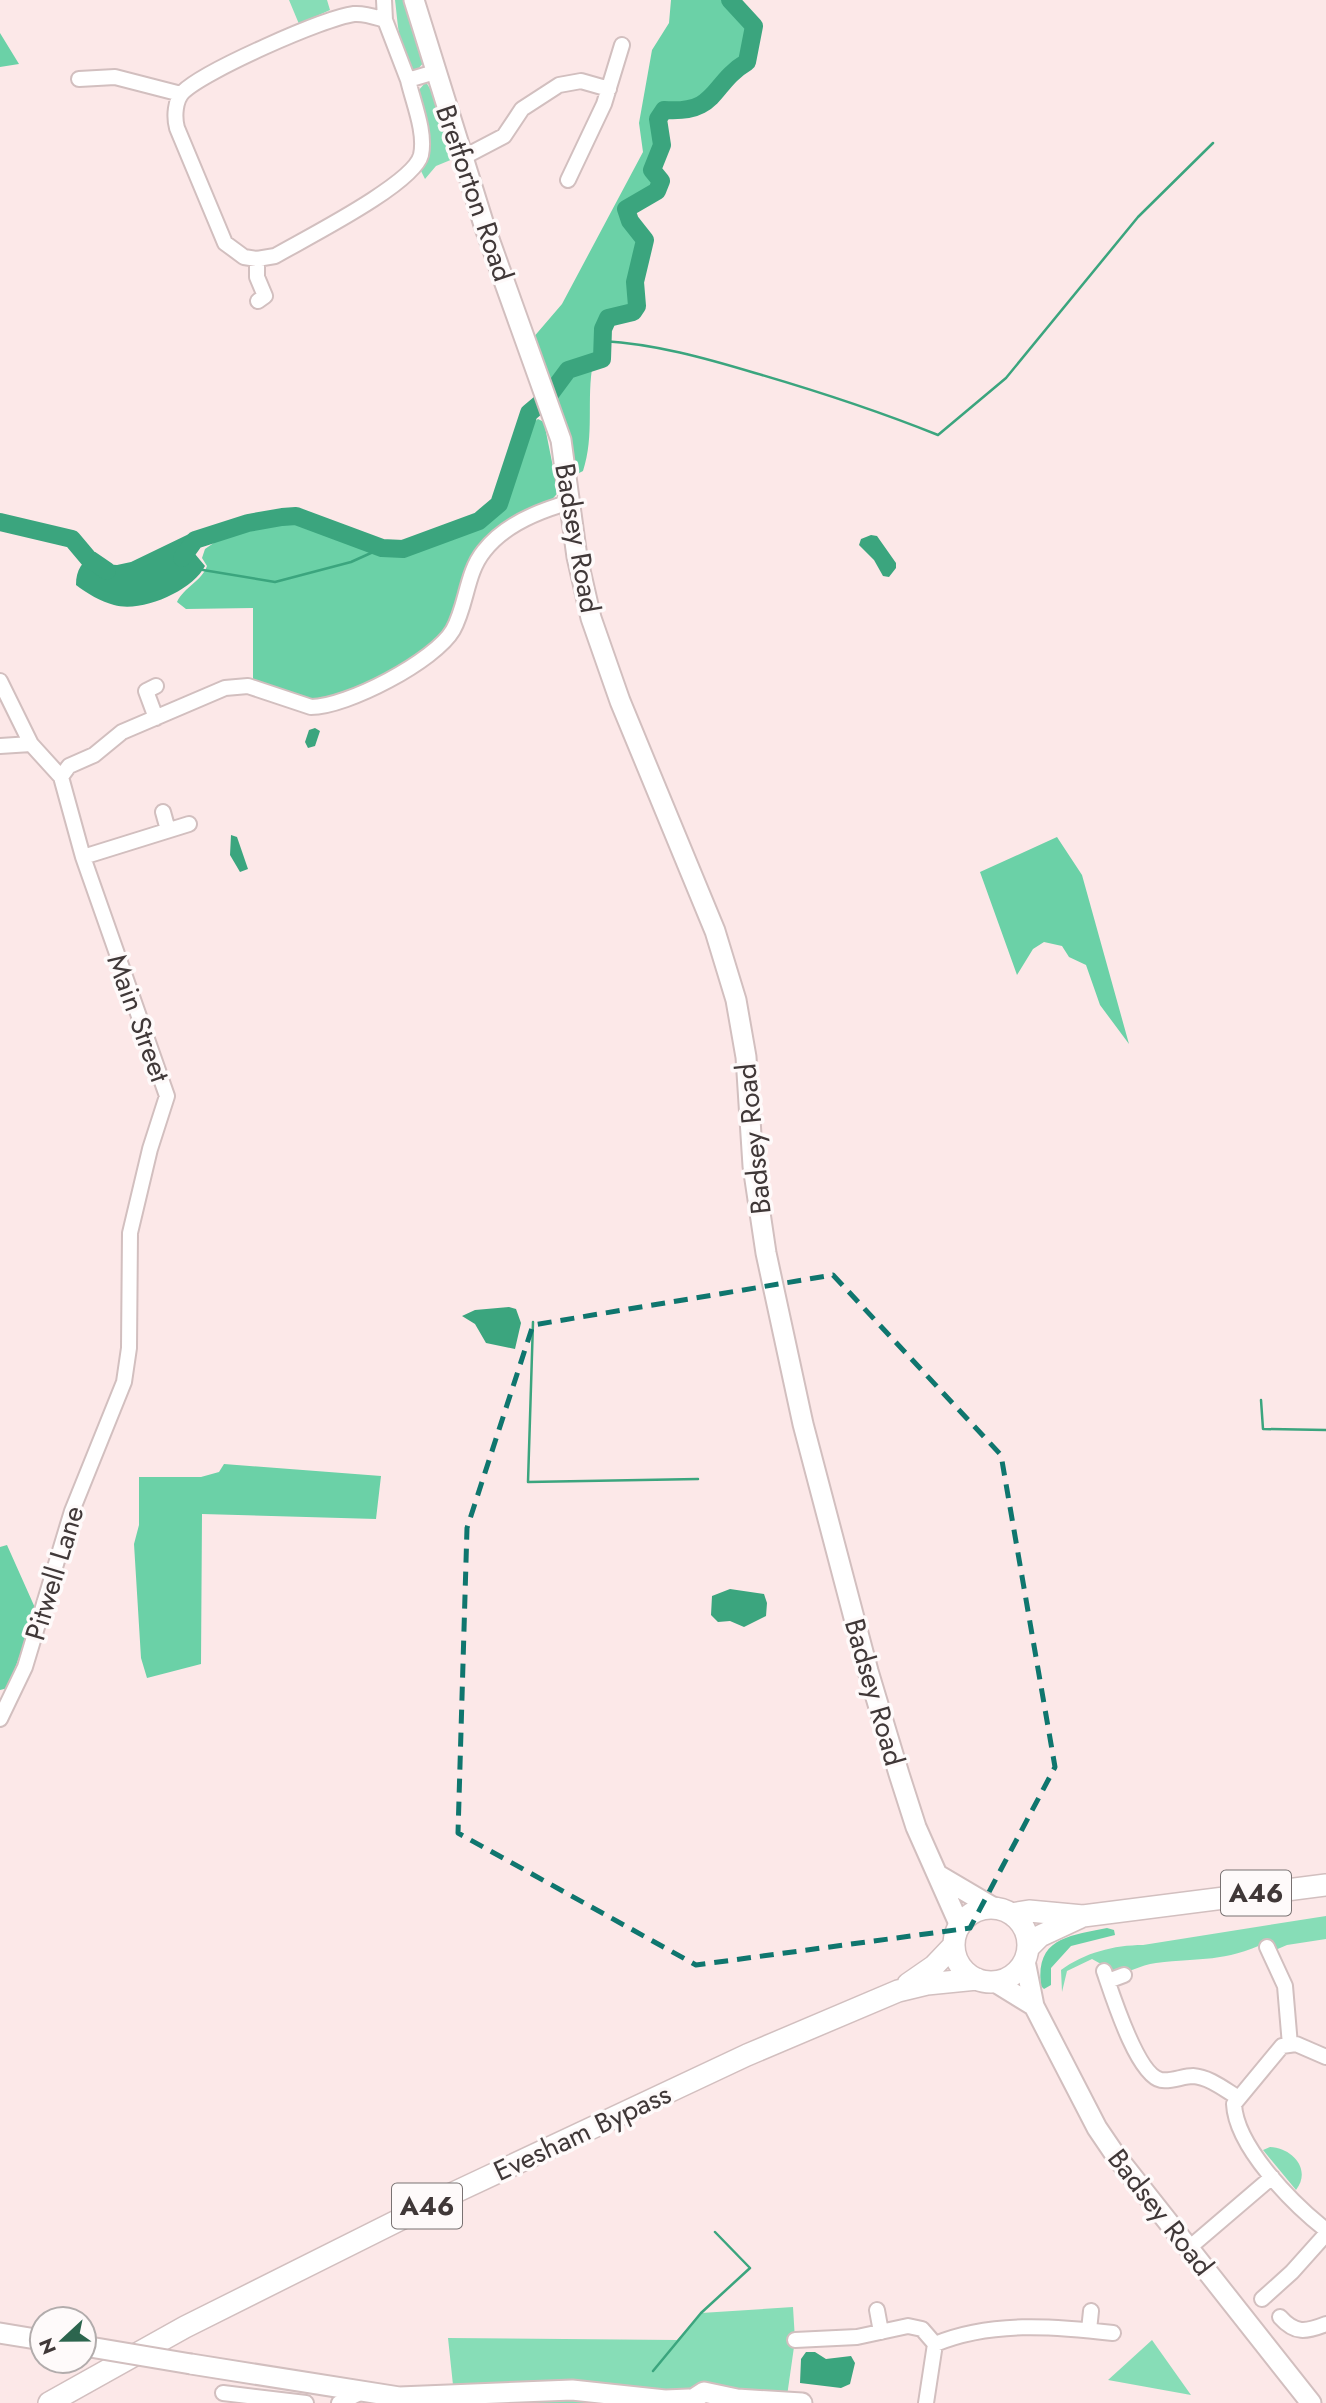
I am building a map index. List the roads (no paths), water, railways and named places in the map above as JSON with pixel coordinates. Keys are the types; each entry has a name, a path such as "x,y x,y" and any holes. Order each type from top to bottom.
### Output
{"highway":[{"name":"A46","path":"1003,1911 1083,1916 1326,1885"},
{"path":"1003,1911 1024,1929 1026,1954 1007,1978 986,1980 960,1965 957,1935 974,1912 1003,1911"},
{"name":"A46","path":"1026,1954 1040,1936 1083,1916"},
{"name":"Evesham Bypass","path":"898,1991 934,1966 957,1935"},
{"name":"Evesham Bypass","path":"49,2403 185,2327 460,2190 750,2054 898,1991 927,1984 986,1980"}],"main road":[{"name":"Bretforton Road","path":"414,0 462,158 552,410"},
{"name":"Badsey Road","path":"552,410 561,440 577,557 591,618 625,713 715,931 736,1000 746,1057 753,1166 766,1253 803,1424 868,1671 916,1827 938,1875 957,1935"},
{"path":"938,1875 1003,1911"},
{"name":"Badsey Road","path":"1026,1954 1034,2006 1097,2128 1311,2403"},
{"path":"986,1980 1034,2006"},
{"path":"0,2333 28,2338"},
{"path":"98,2348 360,2393 422,2397 572,2390 647,2400 688,2401 704,2392 724,2399 802,2403"}],"street":[{"path":"384,0 385,20 408,80 422,140 421,154 413,171 405,180 275,256 257,259 244,257 225,243 177,128 176,110 181,94 213,71 323,24 355,14 385,20"},
{"path":"568,180 609,89 622,44"},
{"path":"408,80 435,72"},
{"path":"79,79 115,77 181,94"},
{"path":"462,158 504,136 522,109 559,85 581,81 609,89"},
{"path":"257,259 257,277 265,296 258,301"},
{"path":"0,681 31,744 61,776 69,766 94,755 122,732 236,686 248,685 311,707 339,704 375,687 433,651 452,632 464,606 471,576 484,550 504,532 526,519 571,502"},
{"path":"156,686 146,691 156,718"},
{"path":"0,746 31,744"},
{"name":"Main Street","path":"61,776 83,857 167,1096 150,1149 130,1233 129,1348 124,1382 108,1427"},
{"path":"163,812 168,830"},
{"path":"83,857 189,824"},
{"name":"Pitwell Lane","path":"0,1719 25,1667 48,1600 72,1511 108,1427"},
{"path":"1267,1947 1285,1986 1290,2045"},
{"path":"1124,1975 1106,1976 1134,2050 1147,2072 1163,2081 1195,2076 1208,2080 1237,2097"},
{"path":"1262,2299 1292,2272 1326,2232 1272,2177 1235,2116 1237,2097 1274,2052 1296,2044 1326,2057"},
{"path":"1189,2248 1272,2177"},
{"path":"877,2310 881,2332"},
{"path":"1089,2330 1091,2311"},
{"path":"1280,2317 1297,2330 1309,2331 1326,2325"},
{"path":"795,2340 835,2340 916,2327 930,2334 934,2344 926,2403"},
{"path":"934,2344 975,2330 1068,2328 1113,2333"},
{"path":"223,2393 240,2399 306,2403"},
{"path":"340,2403 360,2393"}],"waterway":[{"path":"182,558 195,540 248,523 296,516 382,548 403,549 479,521 499,504 529,413 548,397 568,370 602,359 603,329 608,318 633,312 637,306 635,282 645,240 630,221 626,209 657,191 661,181 652,170 662,145 658,119 664,110 682,110 705,102 726,79 747,62 754,26 730,0"},
{"path":"603,341 661,348 717,362 847,402 938,435 1006,378 1138,217 1213,143"},
{"path":"0,522 72,539 88,558 107,571"},
{"path":"203,570 275,582 351,562 382,548"},
{"path":"533,1322 528,1482 698,1479"},
{"path":"1261,1400 1263,1429 1326,1430"},
{"path":"653,2371 701,2313 750,2268 715,2232"}]}
